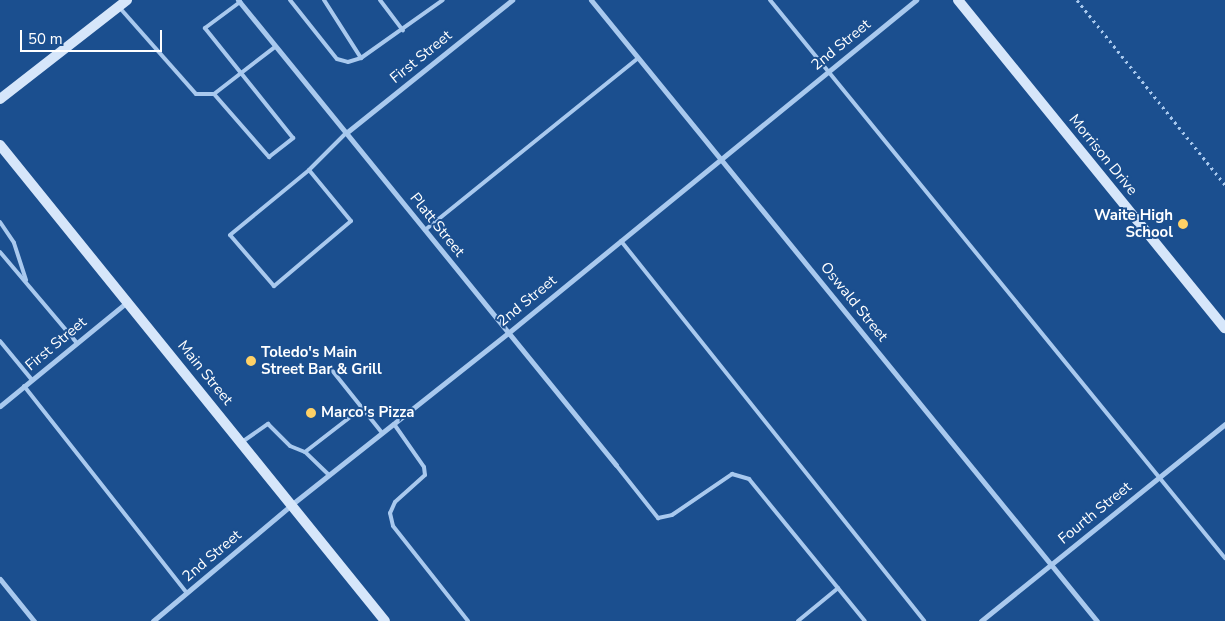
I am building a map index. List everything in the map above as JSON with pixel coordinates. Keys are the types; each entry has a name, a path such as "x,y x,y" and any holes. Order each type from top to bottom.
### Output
{"street":[{"name":"First Street","path":"346,133 512,0"},
{"name":"Oswald Street","path":"591,0 1097,621"},
{"name":"2nd Street","path":"153,621 291,505 508,333 916,0"},
{"name":"Morrison Drive","path":"958,0 1225,328"},
{"name":"Platt Street","path":"239,1 616,465"},
{"path":"0,99 123,3"},
{"name":"Main Street","path":"0,145 386,621"},
{"name":"First Street","path":"0,406 127,301"},
{"name":"Fourth Street","path":"981,621 1225,424"},
{"path":"0,579 34,621"}],"lane":[{"path":"290,0 336,59 348,62 360,58 403,30 443,0"},
{"path":"324,0 360,58"},
{"path":"380,0 403,30"},
{"path":"434,0 437,5"},
{"path":"770,0 1225,558"},
{"path":"214,94 269,157 294,138 205,28 239,1"},
{"path":"123,3 196,94 214,94 276,46"},
{"path":"425,230 638,58"},
{"path":"309,170 352,221 274,286 230,235 309,170 346,133"},
{"path":"0,222 14,243 28,284"},
{"path":"621,241 924,621"},
{"path":"0,252 77,343"},
{"path":"0,341 32,380"},
{"path":"331,369 382,433"},
{"path":"24,386 187,593"},
{"path":"305,452 362,408"},
{"path":"242,442 268,424 290,446 305,452 329,476"},
{"path":"394,424 424,467 426,475 396,502 390,513 393,526 468,621"},
{"path":"616,465 658,518 672,515 732,474 749,479 865,621"},
{"path":"798,621 838,588"}],"path":[{"path":"1077,0 1225,185"}],"place":[{"name":"Waite High School","path":"1183,224"},
{"name":"Toledo's Main Street Bar & Grill","path":"251,361"},
{"name":"Marco's Pizza","path":"311,413"}]}
